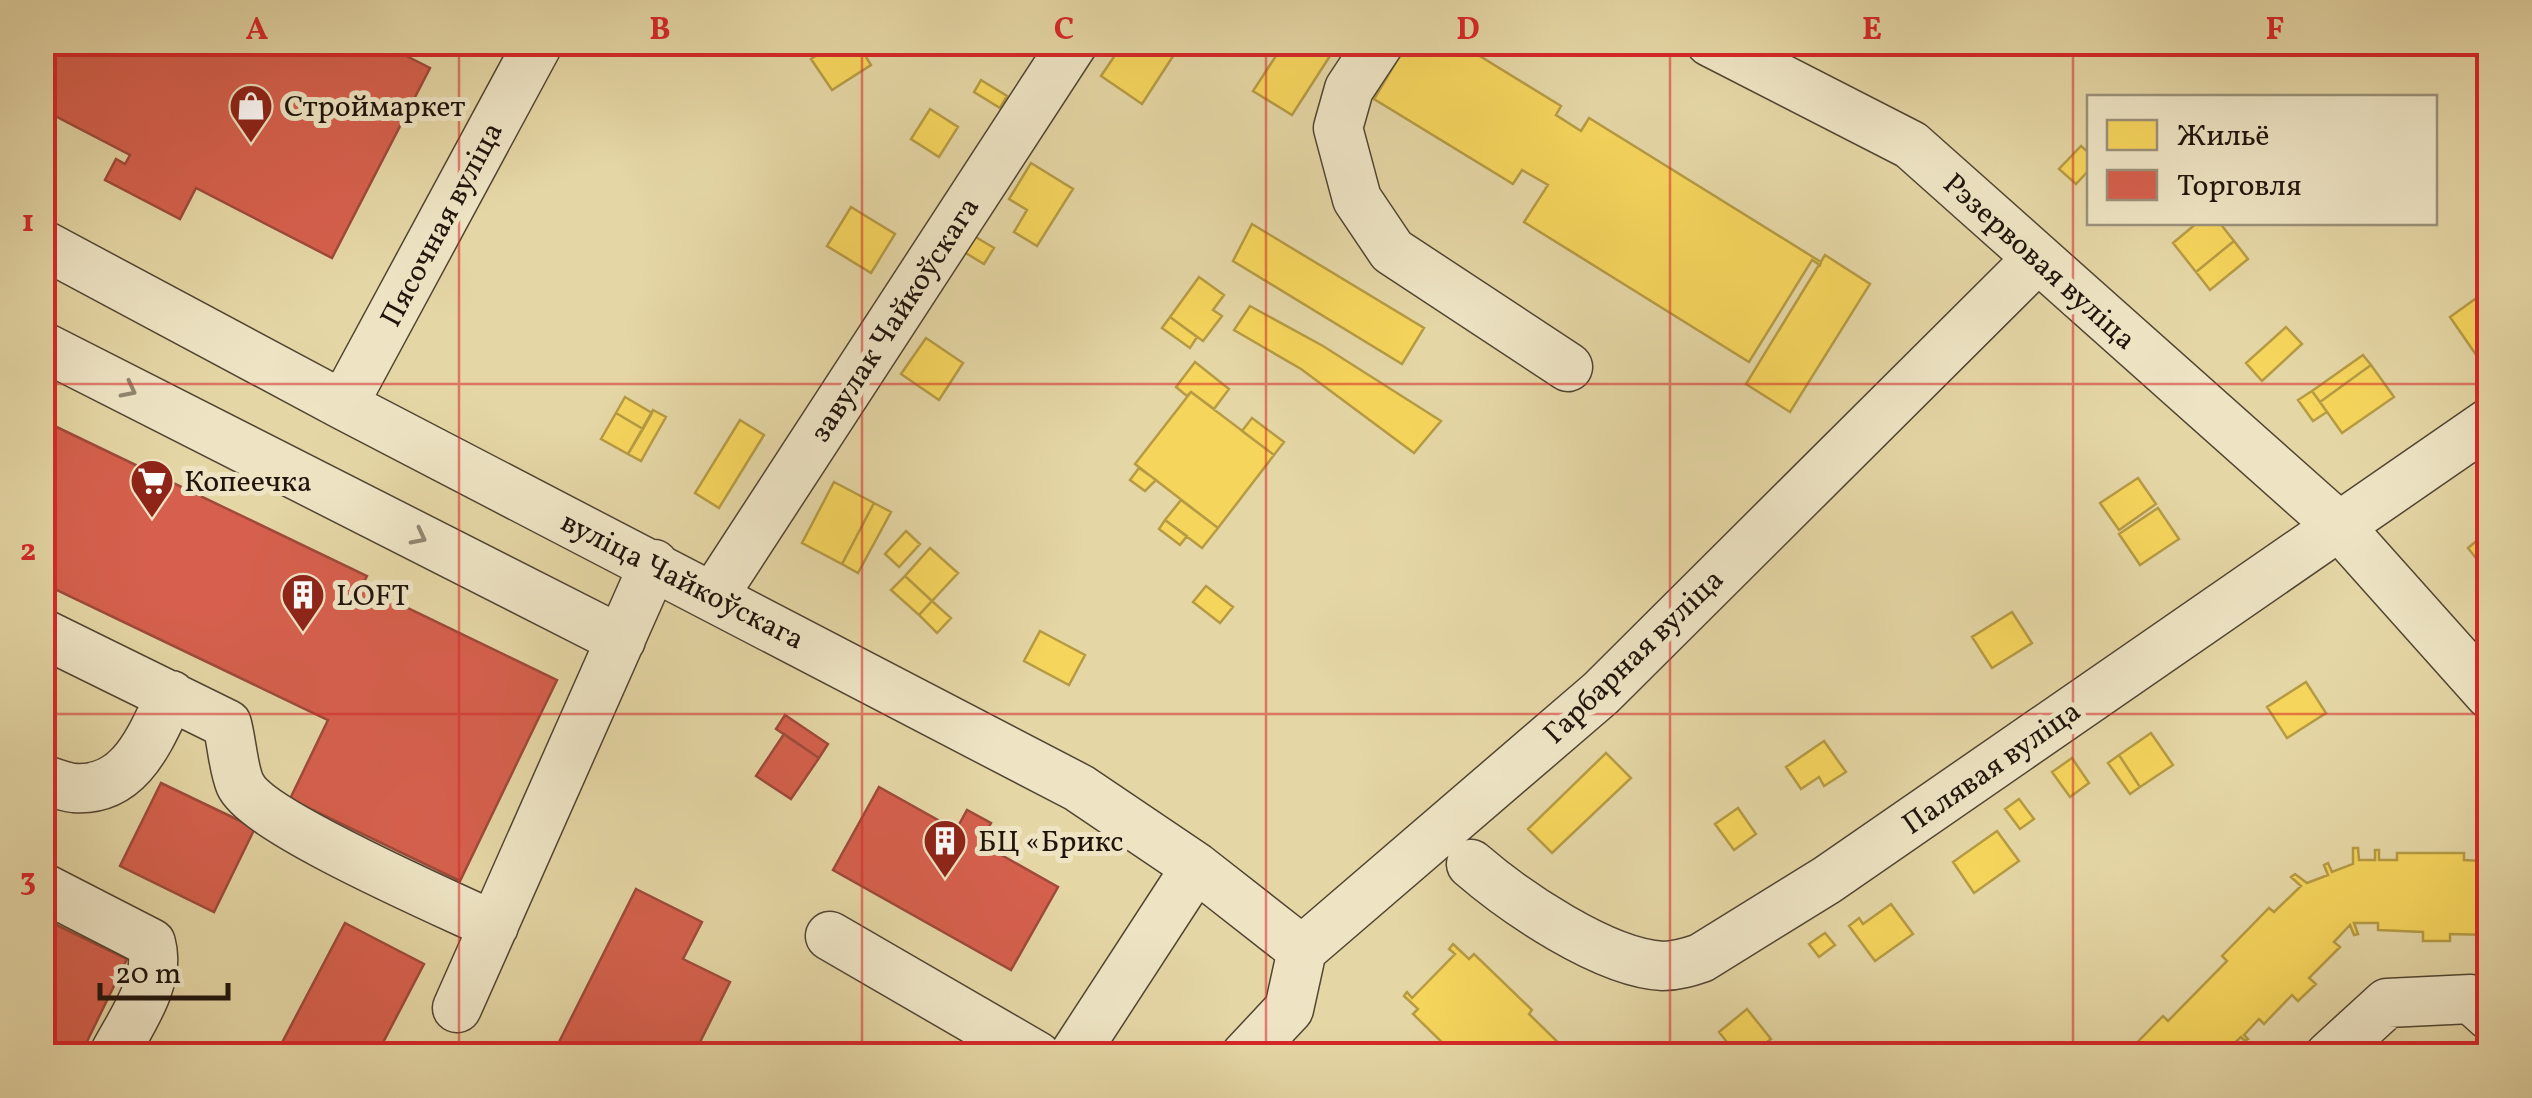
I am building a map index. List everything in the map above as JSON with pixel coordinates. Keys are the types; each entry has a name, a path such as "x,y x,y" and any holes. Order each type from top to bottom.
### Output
{"street":[{"name":"Пясочная вуліца","path":"343,405 539,42"},
{"name":"завулак Чайкоўскага","path":"714,595 1074,42"},
{"path":"1380,42 1349,88 1338,128 1357,199 1392,251 1568,367"},
{"name":"Рэзервовая вуліца","path":"1710,42 1910,145 2339,526 2490,695"},
{"name":"вуліца Чайкоўскага","path":"42,244 1079,788 1196,867 1302,950"},
{"name":"Гарбарная вуліца","path":"1302,950 1602,692 2038,258"},
{"path":"42,346 622,640"},
{"name":"Палявая вуліца","path":"1471,864 1505,894 1609,950 1642,963 1664,966 1701,958 1827,880 2490,422"},
{"path":"457,1008 654,564"},
{"path":"42,633 227,724 240,785 260,807 331,848 494,926"},
{"path":"42,779 74,788 116,780 144,752 171,695"},
{"path":"1073,1056 1196,867"},
{"path":"42,886 152,943 155,957 147,989 114,1056"},
{"path":"830,936 1037,1056"},
{"path":"1245,1056 1290,1010 1302,950"},
{"path":"2328,1056 2386,1002 2472,999 2490,1016"}],"building: Жильё":[{"path":"837,42 857,42 871,65 832,90 811,59"},
{"path":"1124,42 1166,42 1177,50 1142,104 1101,76"},
{"path":"1285,42 1339,42 1292,115 1253,91"},
{"path":"1408,42 1457,42 1561,106 1556,115 1581,131 1589,118 1821,262 1820,265 1812,260 1749,362 1524,222 1548,185 1522,170 1513,184 1374,99"},
{"path":"981,80 1007,96 1000,108 974,92"},
{"path":"930,109 958,127 939,157 911,139"},
{"path":"2081,146 2087,151 2087,172 2076,184 2059,169"},
{"path":"1031,163 1073,189 1037,246 1014,232 1027,210 1009,199"},
{"path":"851,207 895,234 871,273 827,246"},
{"path":"1252,224 1424,328 1402,364 1233,261"},
{"path":"2194,225 2221,225 2234,241 2196,272 2173,243"},
{"path":"974,236 994,248 984,264 964,252"},
{"path":"2234,241 2248,259 2210,290 2196,272"},
{"path":"1825,255 1870,284 1790,412 1746,384"},
{"path":"1199,277 1224,295 1213,310 1222,316 1203,341 1170,317"},
{"path":"2482,294 2490,304 2490,356 2481,362 2450,317"},
{"path":"1250,306 1323,346 1441,421 1414,453 1301,369 1234,330"},
{"path":"1170,317 1197,337 1190,348 1162,328"},
{"path":"2286,327 2302,344 2262,381 2246,363"},
{"path":"926,338 963,363 939,400 901,374"},
{"path":"2363,355 2371,365 2320,402 2312,391"},
{"path":"1195,362 1229,389 1214,409 1191,392 1187,396 1176,387"},
{"path":"2371,365 2394,397 2342,433 2320,402"},
{"path":"2312,391 2327,412 2313,421 2298,400"},
{"path":"1191,392 1274,455 1218,528 1135,464"},
{"path":"625,397 652,413 643,429 616,413"},
{"path":"653,410 666,417 641,461 628,454"},
{"path":"616,413 643,429 628,454 601,439"},
{"path":"1252,418 1284,442 1274,455 1242,431"},
{"path":"740,420 764,435 719,508 695,493"},
{"path":"1139,468 1156,480 1145,491 1130,480"},
{"path":"2138,478 2156,504 2119,530 2100,503"},
{"path":"834,482 874,503 842,564 802,543"},
{"path":"1181,500 1218,528 1202,548 1165,520"},
{"path":"874,503 891,512 858,573 842,564"},
{"path":"2158,508 2179,539 2140,565 2119,534"},
{"path":"1165,520 1187,536 1180,545 1159,529"},
{"path":"906,531 920,544 899,567 885,554"},
{"path":"2480,538 2490,549 2490,576 2468,548"},
{"path":"930,548 958,573 932,601 905,576"},
{"path":"905,576 932,601 919,615 891,590"},
{"path":"1206,586 1233,607 1220,623 1193,602"},
{"path":"932,601 951,618 937,633 919,615"},
{"path":"2012,612 2032,643 1992,668 1972,637"},
{"path":"1040,631 1085,655 1069,685 1024,661"},
{"path":"2306,682 2326,713 2287,738 2267,707"},
{"path":"2151,733 2173,765 2140,787 2119,755"},
{"path":"1824,741 1846,772 1824,786 1819,777 1801,789 1786,767"},
{"path":"1606,753 1631,778 1552,853 1528,829"},
{"path":"2119,755 2140,787 2130,794 2108,763"},
{"path":"2072,758 2089,783 2070,797 2052,772"},
{"path":"2019,799 2034,819 2020,829 2005,809"},
{"path":"1738,808 1756,834 1734,850 1715,824"},
{"path":"1997,831 2019,861 1974,893 1953,862"},
{"path":"2353,848 2358,848 2359,860 2375,860 2375,850 2379,850 2379,860 2397,860 2397,853 2464,853 2464,860 2482,861 2482,851 2486,851 2486,860 2490,861 2490,935 2450,934 2450,941 2423,941 2423,932 2378,930 2378,923 2354,923 2358,934 2354,935 2350,925 2334,942 2340,947 2309,978 2316,984 2298,1001 2292,995 2264,1024 2259,1019 2244,1035 2248,1039 2241,1037 2225,1052 2228,1056 2124,1056 2163,1016 2168,1021 2227,961 2222,956 2269,908 2274,912 2301,886 2291,877 2295,874 2307,883 2328,875 2324,865 2328,863 2332,872 2353,864"},
{"path":"1891,904 1913,934 1875,961 1849,926 1859,918 1863,924"},
{"path":"1825,933 1835,945 1819,957 1809,944"},
{"path":"1453,944 1469,959 1474,954 1532,1010 1529,1014 1572,1056 1456,1056 1413,1014 1418,1009 1404,996 1407,992 1412,998 1455,954 1449,949"},
{"path":"1747,1009 1771,1039 1750,1056 1738,1056 1719,1032"}],"building: Торговля":[{"name":"Строймаркет","path":"42,42 379,42 430,68 332,258 196,188 180,219 105,180 116,159 125,164 130,155 55,116 42,133"},
{"name":"LOFT","path":"42,420 367,576 362,586 557,680 460,881 290,799 328,720 42,583"},
{"path":"785,715 828,744 819,758 776,729"},
{"path":"784,734 819,758 791,799 756,776"},
{"path":"161,783 255,828 214,912 120,866"},
{"name":"БЦ «Брикс","path":"879,787 956,830 967,810 991,823 980,843 1058,887 1011,970 833,870"},
{"path":"636,889 702,922 683,959 730,982 693,1056 552,1056"},
{"path":"42,918 127,959 80,1056 42,1056"},
{"path":"345,923 424,964 376,1056 275,1056"}],"place":[{"name":"Строймаркет","path":"251,144"},
{"name":"Копеечка","path":"152,519"},
{"name":"LOFT","path":"303,633"},
{"name":"БЦ «Брикс","path":"945,879"}]}
